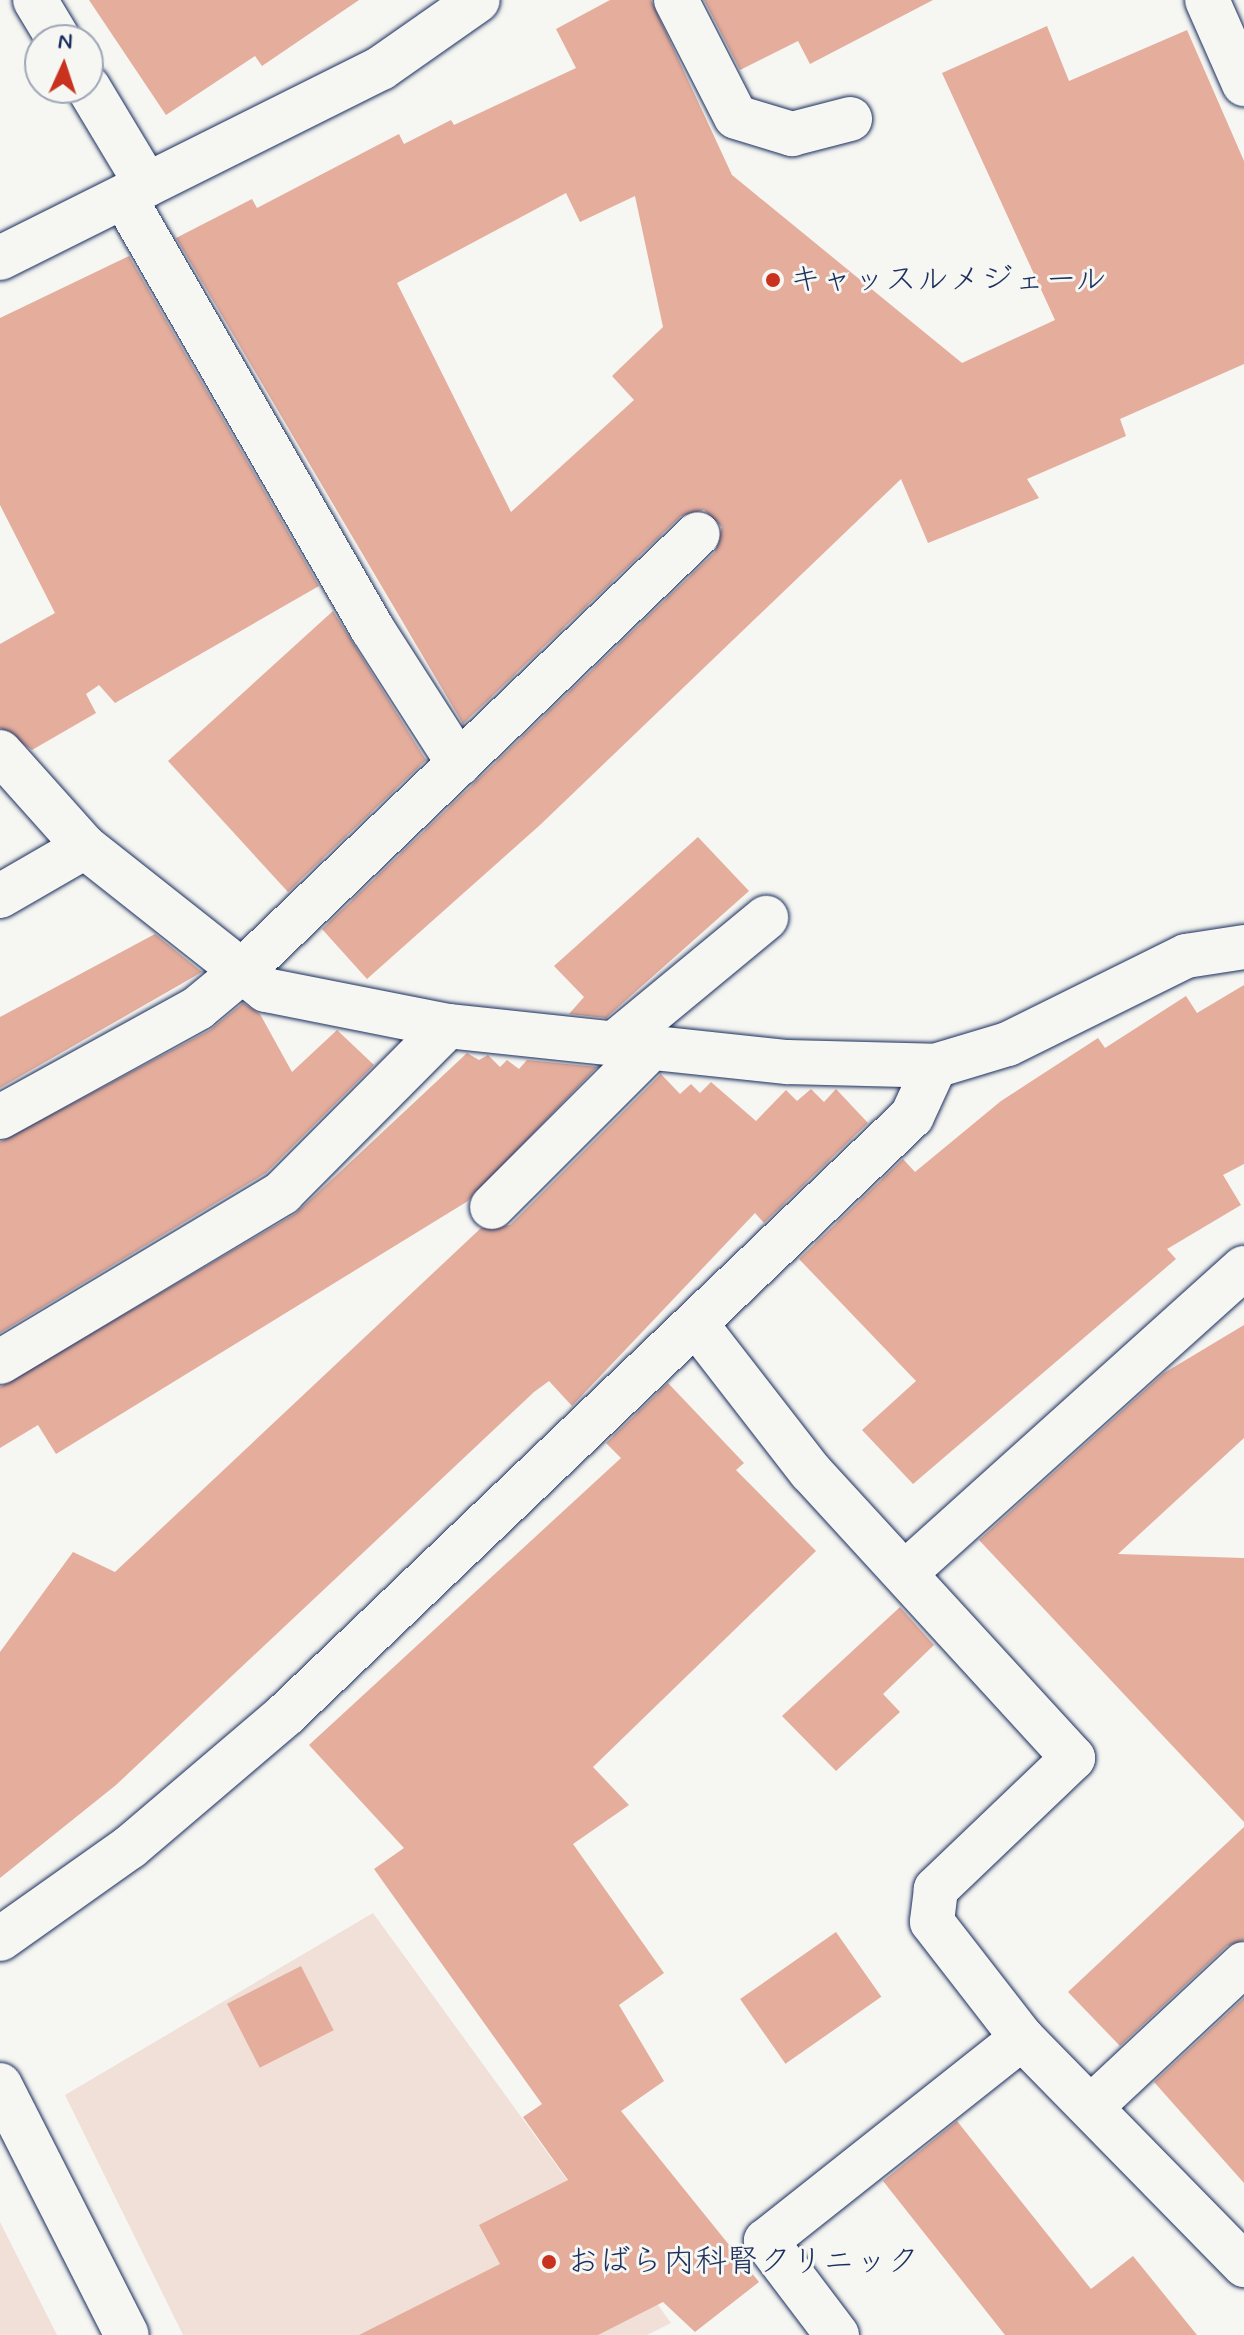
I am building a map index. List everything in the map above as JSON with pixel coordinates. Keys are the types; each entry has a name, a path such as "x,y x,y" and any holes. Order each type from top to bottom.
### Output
{"street":[{"path":"35,0 49,24"},
{"path":"0,258 381,68 478,0"},
{"path":"676,0 736,117 792,134 850,119"},
{"path":"1207,0 1244,84"},
{"path":"96,104 135,191 357,603 459,764"},
{"path":"0,1117 198,1008 240,973 698,534"},
{"path":"0,752 85,847 240,973 266,990 448,1026 787,1062 935,1066 1008,1044 1186,956 1244,947"},
{"path":"0,896 85,847"},
{"path":"492,1207 634,1045 766,918"},
{"path":"0,1362 282,1193 448,1026"},
{"path":"0,1939 130,1847 285,1715 912,1116 935,1066"},
{"path":"905,1573 1244,1268"},
{"path":"696,1324 811,1472 1073,1758 936,1889 932,1922 1022,2038 1244,2265"},
{"path":"1091,2107 1244,1964"},
{"path":"837,2335 766,2241 1022,2038"},
{"path":"0,2085 127,2335"}],"shaded area":[{"path":"373,1913 671,2323 647,2335 183,2335 65,2095"},
{"path":"0,2222 57,2335 0,2335"}],"building":[{"path":"89,0 359,0 262,66 255,56 166,115"},
{"path":"610,0 651,0 732,175 962,363 1055,320 942,73 1047,26 1069,81 1187,30 1244,161 1244,364 1120,419 1126,436 1027,479 1039,498 928,543 901,479 540,825 367,979 322,929 715,552 722,527 704,510 681,516 463,724 176,238 252,199 257,208 399,134 404,144 451,120 454,125 576,68 556,29","holes":["566,193 580,222 635,196 663,327 612,376 634,400 511,512 397,283"]},
{"path":"704,0 933,0 810,64 798,41 740,70"},
{"path":"129,256 319,586 115,703 99,685 86,694 96,713 32,750 0,728 0,644 55,613 0,505 0,318"},
{"path":"333,611 426,760 288,892 168,761"},
{"path":"698,837 749,891 606,1018 569,1014 584,997 554,966"},
{"path":"155,934 202,972 0,1088 0,1017"},
{"path":"1244,985 1244,1164 1223,1175 1241,1205 1167,1249 1176,1259 913,1484 862,1430 916,1381 799,1259 903,1159 915,1172 1001,1101 1098,1038 1105,1048 1186,996 1197,1013"},
{"path":"243,1003 260,1014 292,1072 337,1030 374,1065 266,1173 0,1333 0,1142 210,1030"},
{"path":"467,1053 479,1060 488,1055 500,1067 507,1060 519,1069 527,1060 597,1067 468,1201 56,1454 38,1425 0,1448 0,1387 295,1214"},
{"path":"661,1074 680,1094 691,1084 700,1093 711,1082 756,1121 786,1090 797,1101 811,1089 824,1102 836,1089 868,1123 764,1223 755,1213 572,1406 549,1381 534,1392 116,1785 0,1878 0,1652 73,1552 115,1572 481,1228 510,1225"},
{"path":"1244,1325 1244,1438 1118,1554 1244,1558 1244,1822 979,1540 1164,1373"},
{"path":"668,1383 744,1463 736,1470 816,1551 593,1767 629,1805 573,1844 664,1973 619,2005 664,2081 621,2111 759,2282 695,2332 663,2302 598,2335 359,2335 500,2264 479,2225 568,2180 523,2117 542,2104 374,1869 404,1848 309,1745 621,1458 606,1443"},
{"path":"900,1607 934,1645 883,1694 900,1712 836,1771 782,1716"},
{"path":"1244,1827 1244,1940 1227,1946 1120,2046 1068,1992"},
{"path":"836,1932 881,1997 785,2064 740,1999"},
{"path":"301,1966 334,2030 260,2068 227,2004"},
{"path":"1244,1998 1244,2183 1154,2082"},
{"path":"957,2121 1091,2289 1133,2256 1197,2335 1005,2335 883,2181"}],"place":[{"name":"キャッスルメジェール","path":"773,280"},
{"name":"おばら内科腎クリニック","path":"549,2262"}]}
